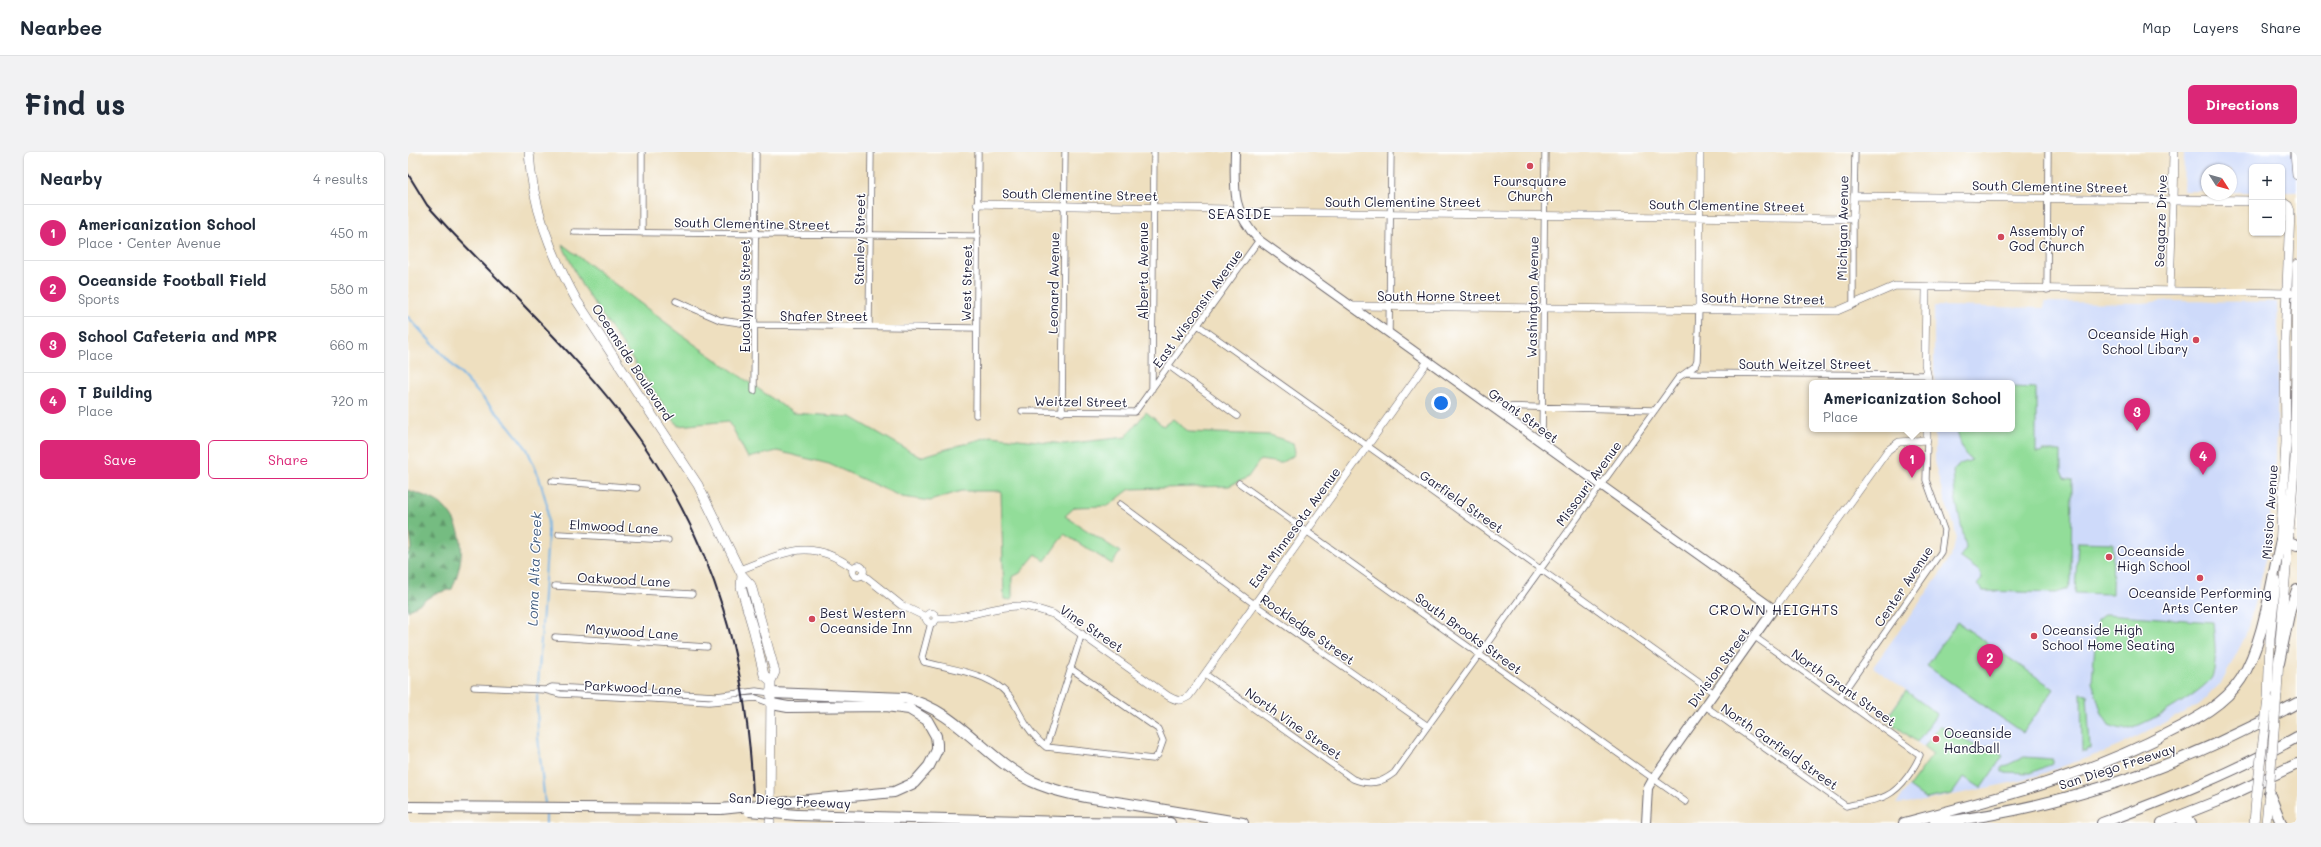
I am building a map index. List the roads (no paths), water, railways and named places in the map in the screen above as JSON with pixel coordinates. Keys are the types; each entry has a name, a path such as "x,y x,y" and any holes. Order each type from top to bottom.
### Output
{"highway":[{"path":"1904,823 2017,793 2088,769 2159,738 2217,705 2240,680 2250,664 2289,542"},
{"path":"2279,663 2290,609 2297,590"},
{"path":"771,693 905,698 920,702 938,711 1013,770 1032,781 1089,797 1243,823"},
{"path":"2278,714 2297,699"},
{"name":"San Diego Freeway","path":"1935,823 1969,819 2061,799 2121,781 2174,762 2278,714 2297,703"},
{"path":"722,809 894,792 914,783 929,766 937,750 936,736 927,720 909,709 886,706 788,707 772,704"},
{"path":"2102,823 2187,790 2266,754 2297,737"},
{"path":"2162,823 2225,798 2297,764"},
{"path":"2269,792 2281,823"},
{"name":"San Diego Freeway","path":"408,807 520,809 722,809 797,814 1064,822 1170,823"},
{"path":"2182,823 2191,823"}],"main road":[{"name":"Oceanside Boulevard","path":"529,152 538,212 560,271 577,301 698,485 740,573 741,587 764,675 771,681 770,823"},
{"name":"Grant Street","path":"1235,152 1234,194 1238,212 1248,229 1259,240 1774,609"},
{"name":"Seagaze Drive","path":"2173,200 2174,152"},
{"path":"2295,152 2297,175"},
{"path":"2174,180 2176,190 2183,200"},
{"path":"2173,200 2249,201"},
{"name":"Mission Avenue","path":"2254,823 2268,699 2270,639 2289,542 2286,442 2286,293 2290,211 2285,205"},
{"name":"Mission Avenue","path":"2266,823 2289,542 2296,418 2297,264"},
{"path":"2286,379 2290,390 2291,416 2296,418"},
{"name":"Division Street","path":"1646,823 1648,788 1653,778 1774,609"}],"street":[{"path":"642,152 642,233"},
{"name":"Eucalyptus Street","path":"754,391 756,152"},
{"name":"Stanley Street","path":"870,326 871,152"},
{"name":"West Street","path":"976,415 978,152"},
{"name":"Leonard Avenue","path":"1062,413 1065,152"},
{"name":"Alberta Avenue","path":"1152,389 1154,152"},
{"path":"1389,333 1391,152"},
{"name":"Washington Avenue","path":"1542,443 1545,152"},
{"name":"Missouri Avenue","path":"1373,784 1386,779 1394,773 1655,410 1684,373 1694,366 1697,361 1699,309 1700,152"},
{"name":"Michigan Avenue","path":"1853,305 1855,152"},
{"path":"2047,290 2048,152"},
{"name":"South Clementine Street","path":"1854,196 2173,200"},
{"name":"Seagaze Drive","path":"2170,291 2173,200"},
{"name":"South Clementine Street","path":"977,204 1228,209 1238,212 1544,214 1853,219"},
{"name":"South Clementine Street","path":"574,232 755,235 978,236"},
{"name":"East Wisconsin Avenue","path":"1152,389 1259,240"},
{"name":"South Horne Street","path":"1352,306 1837,311 1895,286 1926,288 2296,293"},
{"path":"1926,288 1926,375 1928,380"},
{"name":"Shafer Street","path":"676,301 720,320 754,325 976,328"},
{"name":"Garfield Street","path":"1198,325 1714,693"},
{"name":"East Minnesota Avenue","path":"1176,701 1182,700 1189,696 1428,361"},
{"path":"1169,366 1237,416"},
{"name":"South Weitzel Street","path":"1684,373 1926,375"},
{"name":"Weitzel Street","path":"1022,411 1062,413 1135,412 1152,389"},
{"path":"1492,406 1655,410"},
{"name":"Center Avenue","path":"1840,697 1941,552 1944,530 1926,480 1928,432"},
{"name":"Division Street","path":"1774,609 1888,450 1899,442 1927,440"},
{"path":"552,481 637,488"},
{"name":"South Brooks Street","path":"1239,483 1307,530 1686,802"},
{"name":"Rockledge Street","path":"1120,504 1254,604 1428,726"},
{"name":"Elmwood Lane","path":"559,534 668,540"},
{"name":"Vine Street","path":"740,573 791,551 810,549 827,552 853,568 855,576 862,574 901,605 931,619 957,619 1019,606 1053,614 1082,633 1176,701"},
{"name":"Oakwood Lane","path":"555,586 692,594"},
{"path":"931,619 922,657 924,662 987,679 1010,698 1032,736 1046,747 1153,759 1158,755 1163,741 1158,729 1070,668"},
{"path":"1046,747 1082,633"},
{"name":"Maywood Lane","path":"555,637 707,647"},
{"name":"North Grant Street","path":"1755,637 1920,755 1917,763 1898,790"},
{"name":"North Vine Street","path":"1204,674 1353,779 1373,784"},
{"name":"Parkwood Lane","path":"474,687 534,689 560,694 721,702 756,698 772,704"},
{"name":"Parkwood Lane","path":"545,690 552,687 716,696 756,691 771,693"},
{"name":"North Garfield Street","path":"1705,706 1846,806 1883,798 1898,790"}],"waterway":[{"name":"Loma Alta Creek","path":"408,317 509,426 527,449 539,477 547,505 548,534 537,701 538,737 545,804"},
{"name":"Loma Alta Creek","path":"546,810 546,823"}],"railway":[{"path":"408,174 427,205 549,331 597,385 641,441 667,482 690,524 708,566 723,609 735,654 744,699 750,746 753,795"}],"place":[{"name":"Foursquare Church","path":"1530,166"},
{"name":"Assembly of God Church","path":"2001,237"},
{"name":"Oceanside High School Libary","path":"2196,340"},
{"name":"School Cafeteria and MPR","path":"2137,431"},
{"name":"T Building","path":"2203,475"},
{"name":"Americanization School","path":"1912,478"},
{"name":"Oceanside High School","path":"2109,557"},
{"name":"Oceanside Performing Arts Center","path":"2200,578"},
{"name":"Best Western Oceanside Inn","path":"812,619"},
{"name":"Oceanside High School Home Seating","path":"2034,636"},
{"name":"Oceanside Football Field","path":"1990,677"},
{"name":"Oceanside Handball","path":"1936,739"}],"district":[{"name":"SEASIDE","path":"1240,213"},
{"name":"CROWN HEIGHTS","path":"1774,609"}]}
